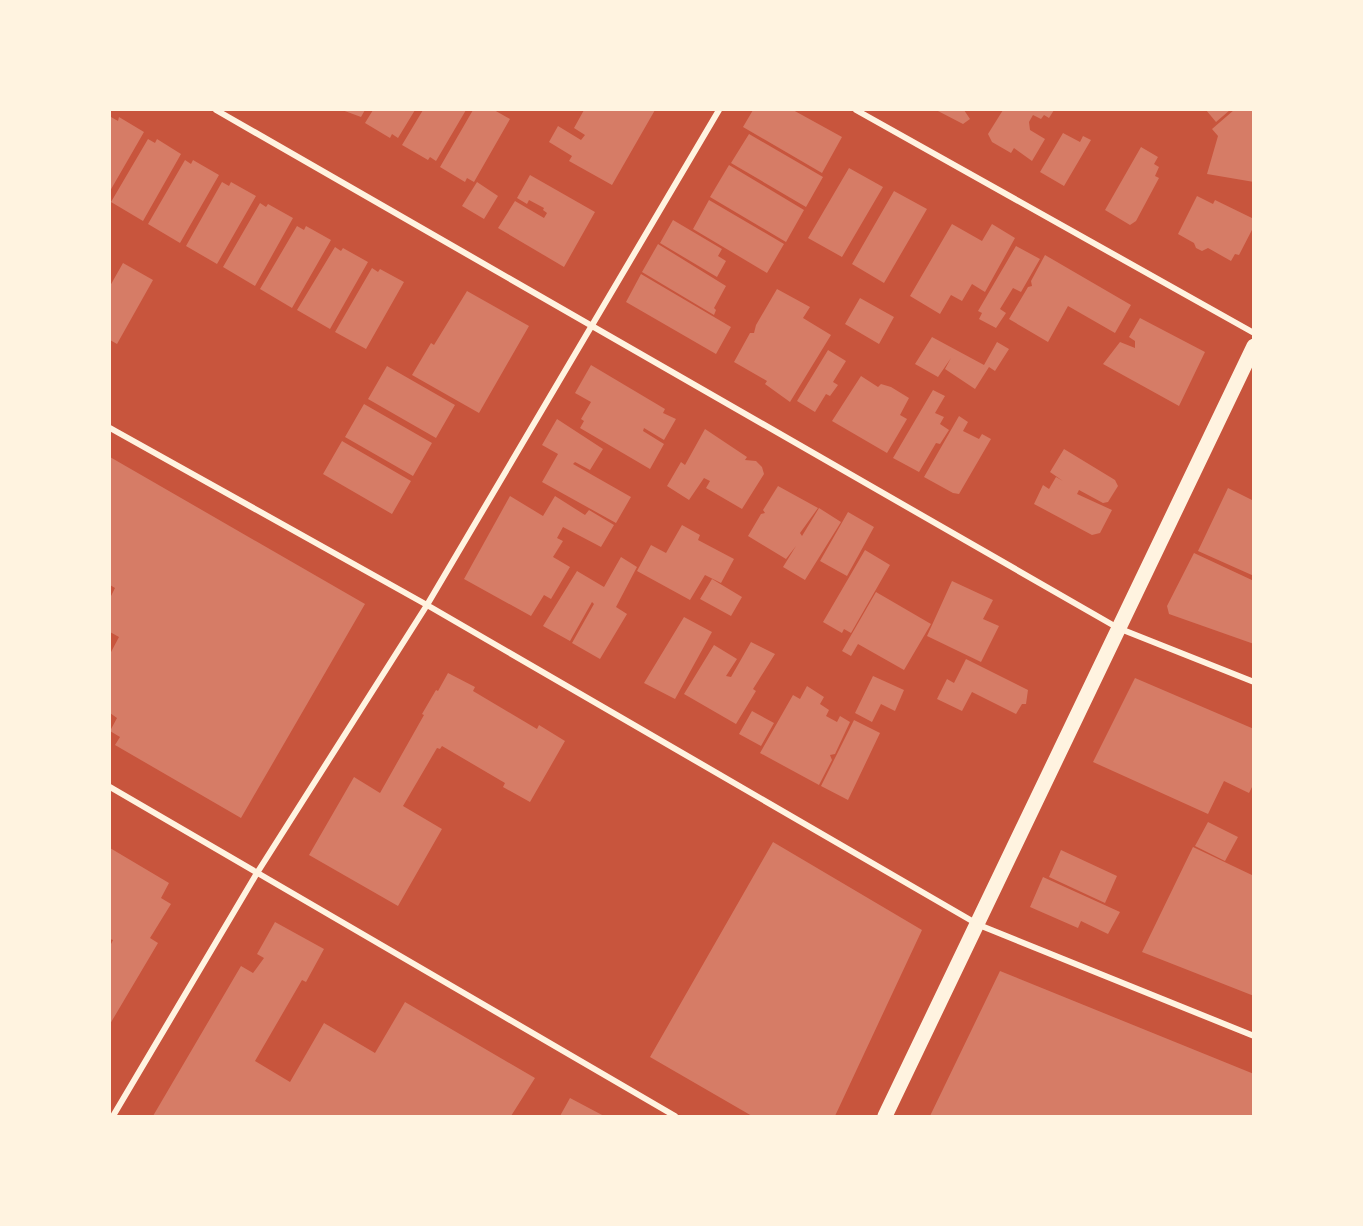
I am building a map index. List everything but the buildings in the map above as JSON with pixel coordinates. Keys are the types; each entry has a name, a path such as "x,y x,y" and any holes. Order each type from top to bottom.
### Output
{"main road":[{"path":"885,1116 979,925 1118,628 1254,346"}],"street":[{"path":"216,110 1118,628 1254,682"},
{"path":"113,1116 257,873 427,605 719,110"},
{"path":"856,110 1254,333"},
{"path":"110,428 427,605 979,925 1254,1036"},
{"path":"110,787 675,1116"}]}
